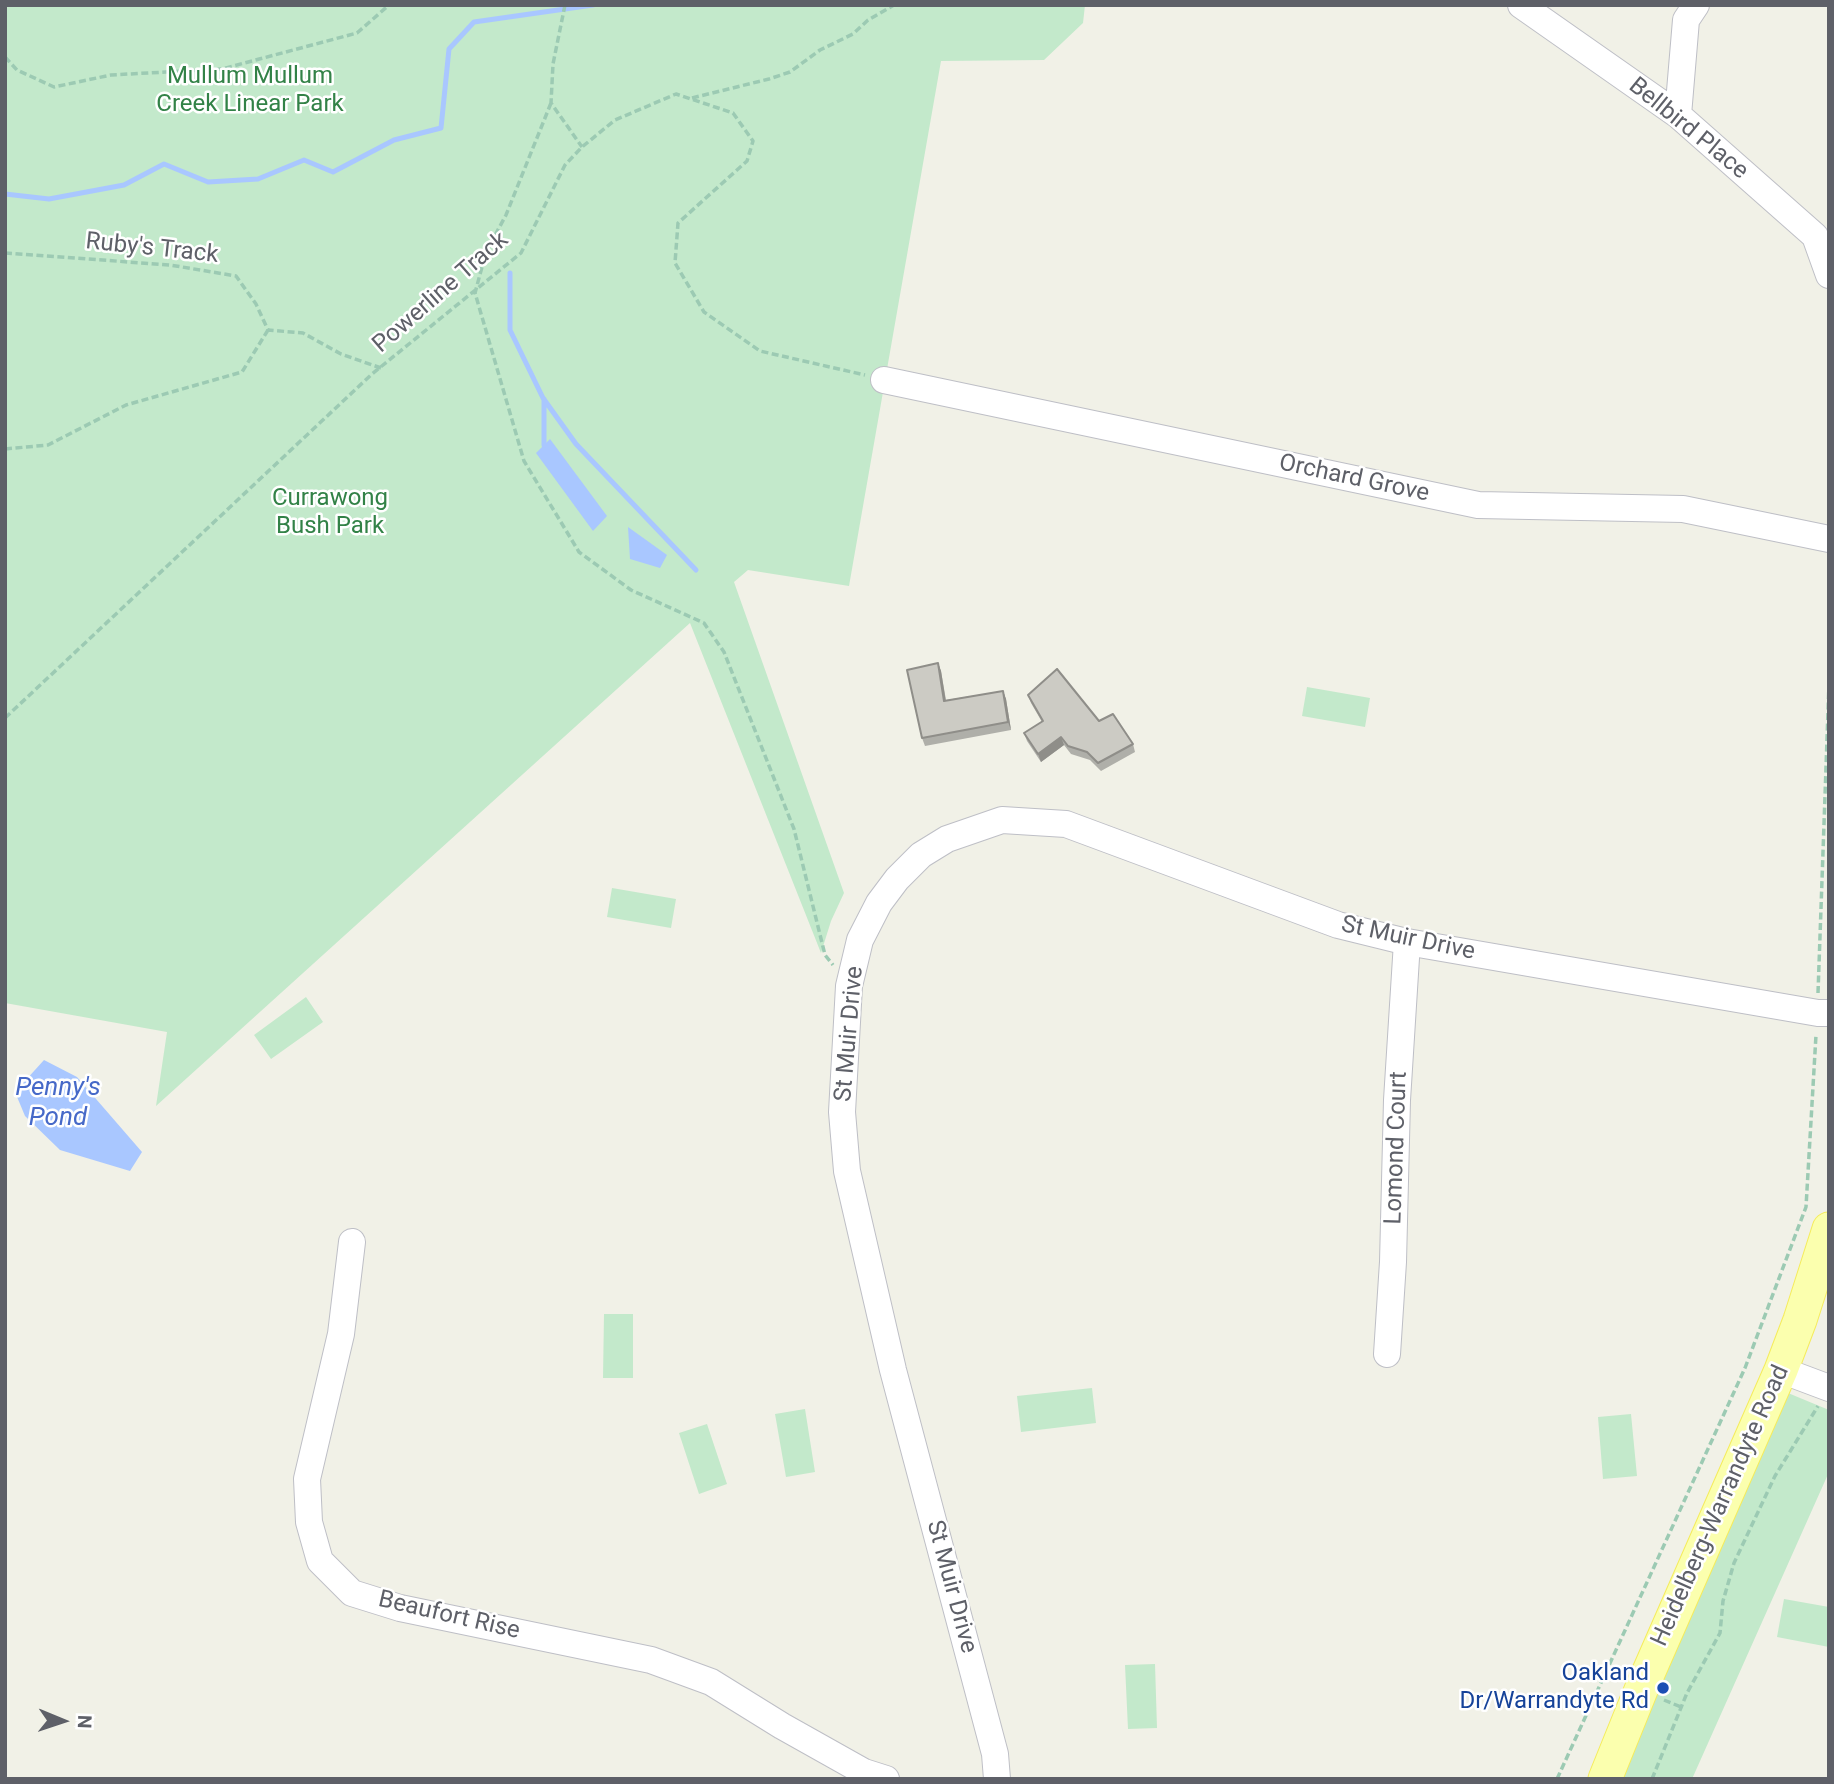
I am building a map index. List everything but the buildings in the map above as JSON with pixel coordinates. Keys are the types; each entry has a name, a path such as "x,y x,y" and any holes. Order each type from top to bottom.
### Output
{"main road":[{"name":"Heidelberg-Warrandyte Road","path":"1605,1779 1643,1685 1781,1370 1829,1229"}],"street":[{"name":"Bellbird Place","path":"1521,5 1678,115 1815,236 1829,275"},
{"path":"1678,115 1686,20 1696,5"},
{"name":"Orchard Grove","path":"884,380 1478,505 1683,509 1829,539"},
{"name":"St Muir Drive","path":"997,1779 995,1754 893,1370 847,1171 842,1112 849,986 860,940 897,879 921,855 947,839 1002,820 1066,824 1338,925 1407,942 1823,1013"},
{"name":"Lomond Court","path":"1387,1354 1393,1262 1397,1100 1407,942"},
{"name":"Beaufort Rise","path":"352,1242 341,1334 307,1479 309,1522 320,1561 352,1593 400,1608 651,1660 711,1682 864,1772 886,1779"},
{"path":"1781,1370 1828,1388"}],"path":[{"path":"5,57 18,70 54,87 111,75 222,69 357,33 388,5"},
{"path":"565,5 553,64 551,103 506,215 486,252 475,292 524,461 579,552 631,590 704,623 724,652 794,829 825,955 849,986"},
{"path":"690,98 790,72 820,50 853,34 868,20 894,5"},
{"name":"Powerline Track","path":"5,718 381,368 521,253 565,165 582,147 615,120 676,94 733,113 753,141 747,161 678,223 675,263 704,313 760,351 884,380"},
{"path":"551,103 582,147"},
{"name":"Ruby's Track","path":"5,253 170,265 236,276 256,303 268,330"},
{"path":"5,449 48,445 126,405 242,372 268,330 303,333 341,354 381,368"},
{"path":"1557,1779 1745,1368 1806,1207 1823,1013 1829,683"},
{"path":"1652,1779 1687,1693 1720,1633 1723,1601 1734,1563 1775,1476 1828,1388"}],"green space":[{"name":"Currawong Bush Park","path":"5,5 1085,5 1083,23 1044,60 941,61 849,586 748,570 734,582 844,893 831,921 821,953 690,623 156,1106 167,1032 5,1003"},
{"path":"1307,687 1370,698 1365,727 1302,716"},
{"path":"612,888 676,899 671,928 607,917"},
{"path":"306,997 323,1022 271,1059 254,1035"},
{"path":"604,1314 633,1314 633,1378 603,1378"},
{"path":"1092,1388 1096,1423 1021,1432 1017,1396"},
{"path":"1788,1393 1829,1410 1829,1472 1692,1779 1616,1779"},
{"path":"805,1409 815,1472 786,1477 775,1414"},
{"path":"1631,1414 1637,1476 1603,1479 1598,1417"},
{"path":"707,1424 727,1484 699,1494 679,1433"},
{"path":"1784,1599 1829,1607 1829,1647 1777,1637"},
{"path":"1155,1664 1157,1728 1128,1729 1125,1665"}],"water":[{"path":"550,439 607,516 593,531 536,453"},
{"path":"628,527 667,555 660,568 630,559"},
{"name":"Penny's Pond","path":"44,1060 77,1077 142,1152 130,1171 60,1150 25,1116 15,1092"}],"waterway":[{"path":"5,194 49,199 124,185 164,164 208,182 258,179 304,160 333,172 394,140 441,128 449,49 474,22 593,5"},
{"path":"510,273 510,330 543,398 576,444 696,570"},
{"path":"544,399 544,445"}],"place":[{"name":"Oakland Dr/Warrandyte Rd","path":"1663,1688"}],"park label":[{"name":"Mullum Mullum Creek Linear Park","path":"250,91"}]}
